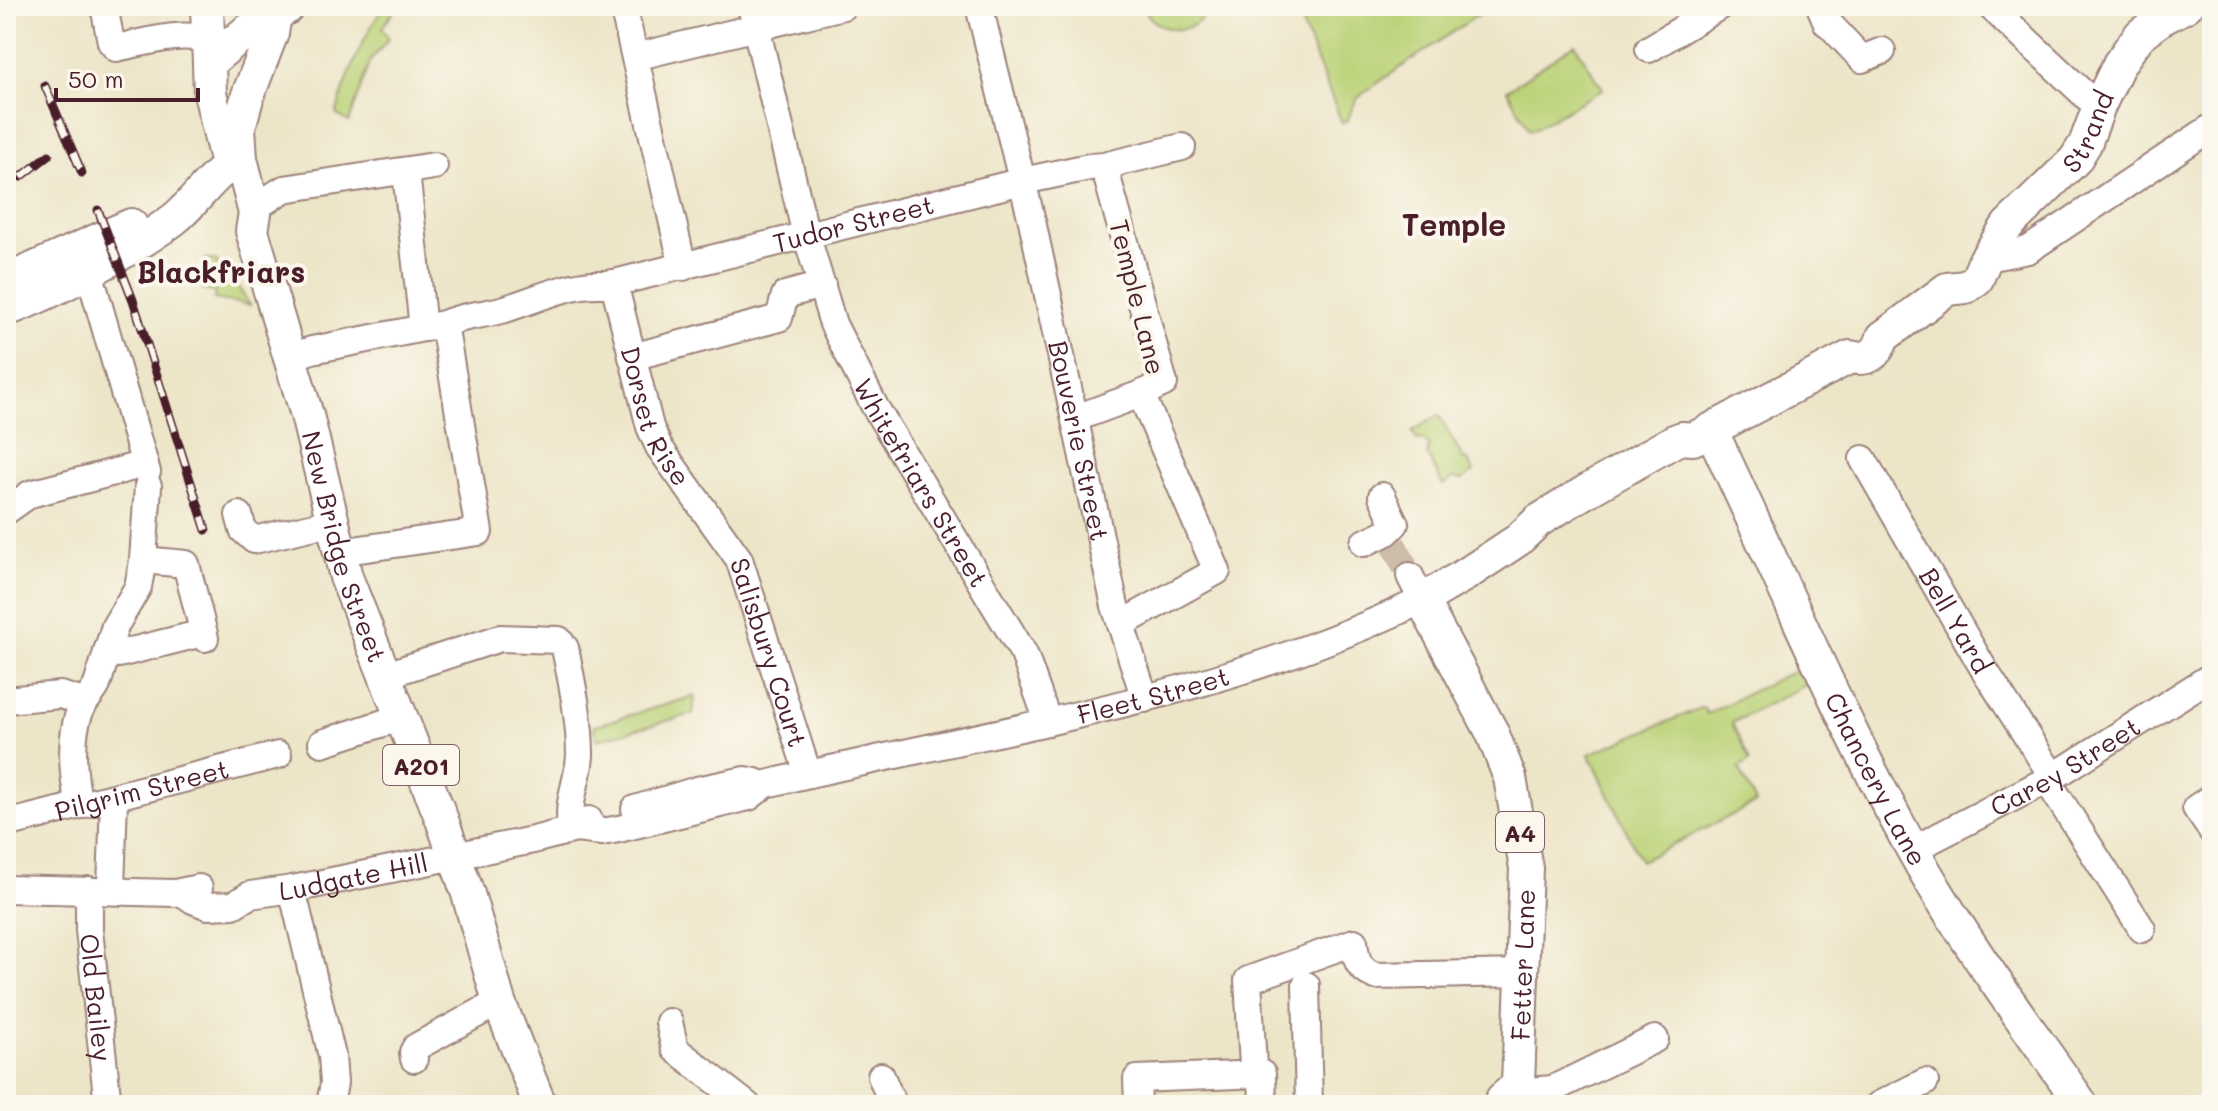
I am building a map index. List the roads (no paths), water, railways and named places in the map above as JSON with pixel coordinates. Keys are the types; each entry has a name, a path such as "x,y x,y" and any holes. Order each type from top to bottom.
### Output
{"main road":[{"name":"A201","path":"207,6 210,50"},
{"name":"A201","path":"234,146 280,9"},
{"path":"210,50 280,9"},
{"name":"Strand","path":"1883,337 1947,289 1951,270 1964,259 1986,259 2008,225 2075,160 2085,144 2119,64 2140,35 2166,10"},
{"name":"New Bridge Street","path":"210,50 210,93 234,146 235,215 253,220 346,577 455,856"},
{"path":"6,310 152,214 201,163 234,146"},
{"path":"6,281 81,260"},
{"name":"Fleet Street","path":"1416,588 1454,583 1518,540 1538,521 1641,459 1682,438 1702,435 1850,357 1864,360 1878,351 1883,337"},
{"name":"Chancery Lane","path":"1702,435 1868,768 1936,889 2082,1105"},
{"name":"Fetter Lane","path":"1416,588 1450,656 1478,702 1510,778 1526,868 1523,973 1509,1095"},
{"name":"A201","path":"455,856 499,1002 540,1105"}],"street":[{"path":"104,6 111,42 116,48 180,35 195,35 210,50"},
{"path":"623,6 683,267"},
{"path":"635,57 753,16 843,6"},
{"name":"Bouverie Street","path":"979,6 1023,181 1076,418 1086,479 1121,624 1145,699"},
{"path":"1649,49 1720,6"},
{"path":"1990,6 2087,97 2100,104"},
{"name":"Whitefriars Street","path":"753,16 804,227 833,324 862,383 1024,654 1048,722"},
{"path":"1827,19 1862,59 1882,51"},
{"name":"Strand","path":"1986,259 2028,250 2212,127"},
{"name":"Tudor Street","path":"290,357 347,342 438,325 466,327 590,297 608,284 1023,181 1182,147"},
{"path":"253,220 284,189 434,166"},
{"name":"Temple Lane","path":"1076,418 1161,386 1164,379 1104,166"},
{"path":"239,515 248,537 259,540 479,532 406,172"},
{"path":"79,805 75,776 76,727 84,702 93,694 115,626 138,587 143,560 146,474 81,260"},
{"name":"Dorset Rise","path":"608,284 632,357 650,427 659,447 722,535"},
{"path":"632,357 779,318 785,295 822,285"},
{"path":"1121,624 1217,571 1141,394"},
{"name":"Bell Yard","path":"1863,459 1982,666 2142,929"},
{"path":"6,511 30,494 146,474"},
{"path":"1381,539 1395,524 1382,496"},
{"name":"Salisbury Court","path":"722,535 739,559 808,774"},
{"path":"107,651 119,654 204,636 186,564 143,560"},
{"name":"Fleet Street","path":"455,856 574,829 597,815 642,809 697,790 745,780 766,784 1145,699 1292,654 1416,588"},
{"path":"386,675 500,638 559,640 565,648 576,705 580,755 569,811 574,829"},
{"name":"Carey Street","path":"1914,849 2050,779 2212,676"},
{"path":"6,700 60,695 84,702"},
{"path":"322,743 402,717"},
{"name":"Pilgrim Street","path":"6,824 278,755"},
{"name":"Old Bailey","path":"108,1105 89,930 100,890 114,797"},
{"path":"2212,797 2196,808 2212,831"},
{"name":"Ludgate Hill","path":"6,889 183,893 203,888 234,889 250,895 455,856"},
{"path":"292,889 332,1056 334,1083 330,1105"},
{"path":"1247,1074 1253,1066 1248,980 1354,942 1356,959 1362,970 1375,976 1523,973"},
{"path":"1306,985 1309,1105"},
{"path":"414,1059 416,1047 499,1002"},
{"path":"669,1022 675,1049 747,1105"},
{"path":"1509,1095 1553,1089 1655,1039"},
{"path":"1138,1092 1262,1074 1263,1105"},
{"path":"881,1076 893,1105"},
{"path":"1879,1105 1925,1082"}],"tunnel":[{"path":"1393,544 1410,576"}],"railway":[{"path":"45,86 82,173"},
{"path":"21,177 49,155"},
{"path":"98,210 133,300 206,530"}],"district":[{"name":"Temple","path":"1454,224"},
{"name":"Blackfriars","path":"221,271"}]}
